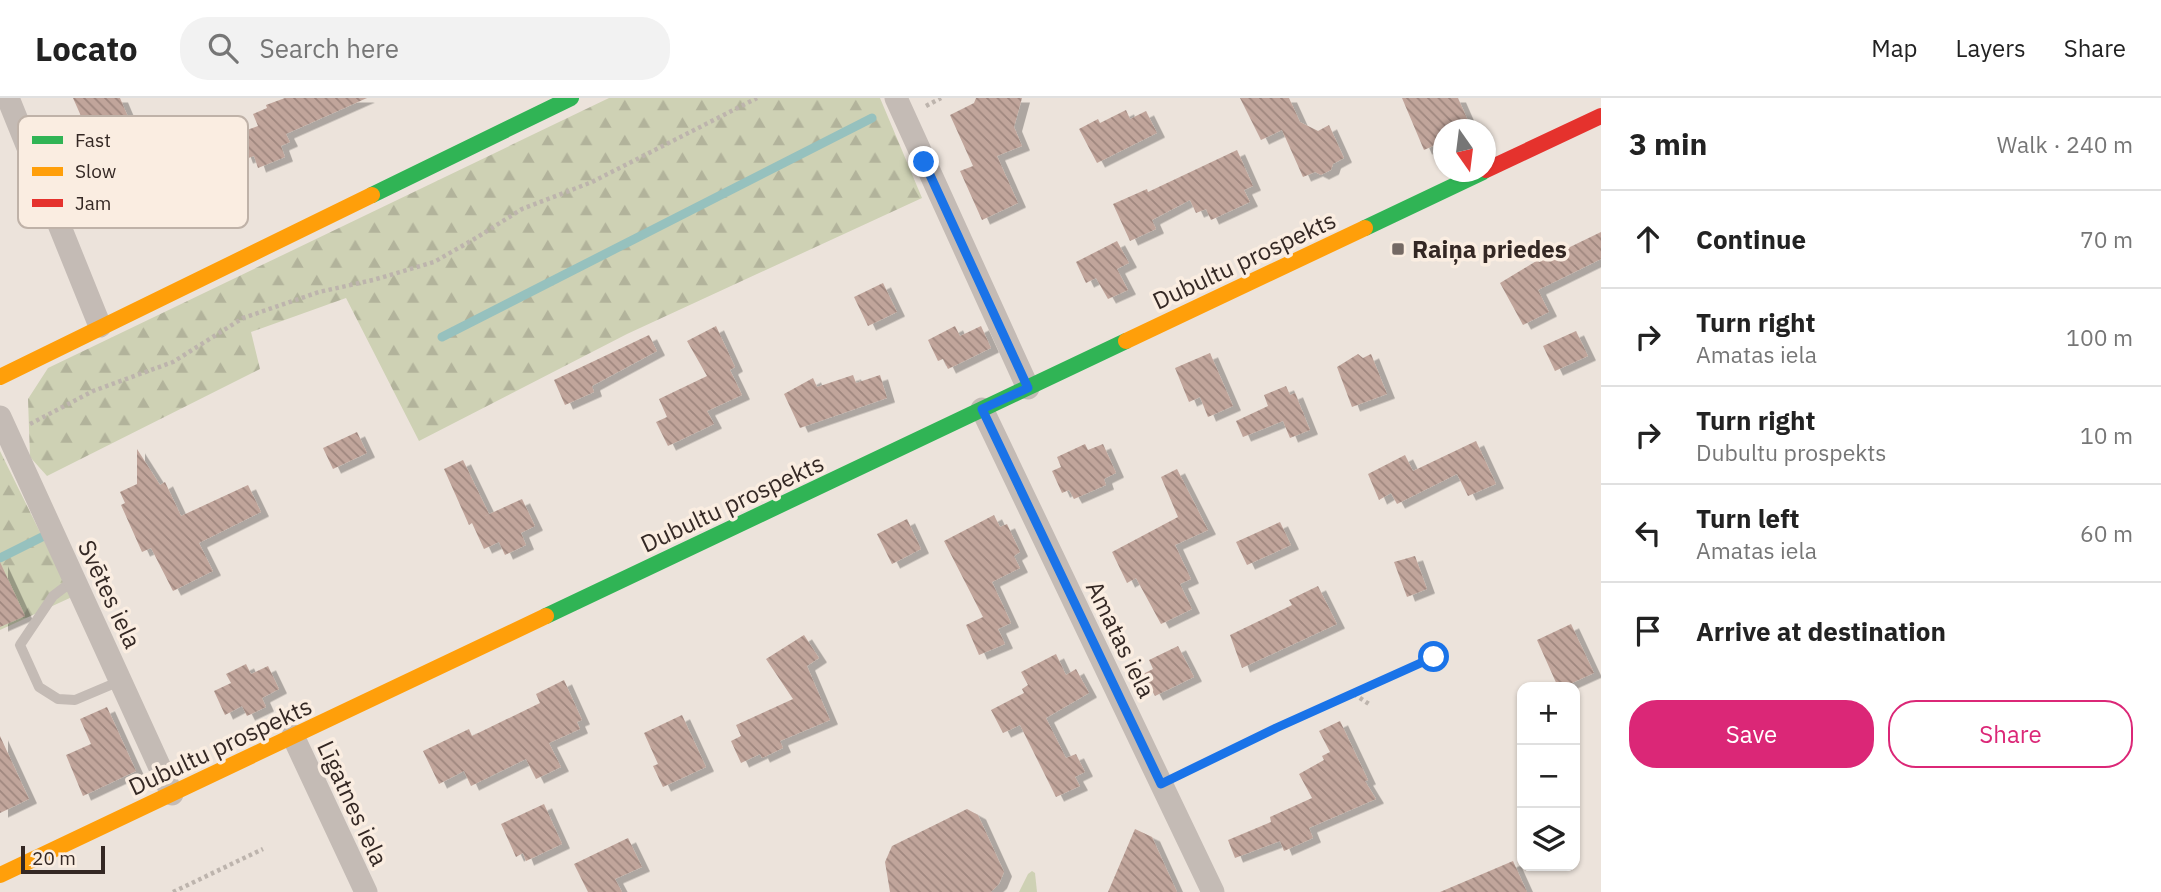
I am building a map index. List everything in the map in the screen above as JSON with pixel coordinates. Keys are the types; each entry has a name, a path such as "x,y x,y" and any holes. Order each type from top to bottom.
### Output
{"main road":[{"path":"0,377 544,104 571,98"},
{"name":"Dubultu prospekts","path":"1496,165 1601,116"},
{"name":"Dubultu prospekts","path":"0,875 1461,182"}],"street":[{"path":"8,98 18,123"},
{"path":"896,98 1028,388"},
{"path":"60,228 100,326"},
{"name":"Amatas iela","path":"982,409 1213,892"},
{"name":"Svētes iela","path":"4,427 172,794"},
{"name":"Līgatnes iela","path":"293,736 366,892"}],"lane":[{"path":"74,580 54,596 20,645 39,687 58,699 75,700 120,681"}],"path":[{"path":"4,427 173,362 243,318 319,292 434,262 522,209 592,182 757,98"},
{"path":"1161,784 1276,728 1434,657"},
{"path":"1354,694 1369,704"},
{"path":"174,892 263,849"}],"green space":[{"path":"609,98 880,98 922,198 627,334 419,441 346,298 251,332 260,369 47,476 30,457 28,399 48,368"},
{"path":"0,451 72,597 0,630"},
{"path":"1032,871 1035,873 1037,892 1019,892 1028,874"}],"building":[{"path":"73,98 120,98 128,116 81,116"},
{"path":"285,98 367,98 286,134 290,142 281,146 285,157 258,168 254,156 248,158 248,130 258,126 253,114 267,108 266,105"},
{"path":"976,98 1022,98 1014,127 1022,146 997,156 1018,203 982,220 960,171 973,166 950,115 974,103"},
{"path":"1240,98 1289,98 1300,122 1318,131 1329,125 1344,158 1321,175 1315,172 1303,177 1282,130 1261,140"},
{"path":"1402,98 1458,98 1467,119 1433,119 1433,146 1424,150"},
{"path":"1126,110 1130,119 1146,111 1157,133 1097,163 1079,129 1098,119 1100,123"},
{"path":"1237,150 1253,186 1244,190 1250,202 1211,220 1206,209 1196,213 1190,200 1152,220 1156,229 1130,241 1113,204 1147,189 1148,192"},
{"path":"1601,232 1601,259 1538,290 1549,312 1523,325 1500,283 1538,260 1539,262"},
{"path":"1117,241 1129,263 1117,269 1128,290 1108,299 1096,278 1086,283 1076,262"},
{"path":"883,283 897,312 868,326 854,297"},
{"path":"716,326 735,367 730,370 742,395 707,411 714,424 668,446 656,422 667,417 659,399 707,376 687,341"},
{"path":"955,326 960,336 981,326 991,348 948,369 943,359 938,361 928,340"},
{"path":"1576,331 1588,356 1555,371 1543,346"},
{"path":"649,335 657,351 592,386 594,392 565,405 554,380"},
{"path":"1210,353 1233,406 1208,417 1200,397 1189,402 1175,368"},
{"path":"1358,354 1363,358 1371,354 1387,394 1352,407 1337,367"},
{"path":"853,375 856,383 880,375 887,398 800,428 784,394 813,378 817,387"},
{"path":"1286,386 1290,395 1295,393 1310,430 1290,438 1283,421 1243,437 1236,421 1268,406 1264,395"},
{"path":"357,432 367,453 333,469 323,448"},
{"path":"1476,441 1496,484 1468,496 1457,474 1397,504 1391,493 1379,500 1368,474 1405,455 1413,471"},
{"path":"1085,444 1088,450 1103,444 1116,473 1104,479 1106,485 1074,499 1069,490 1062,493 1052,471 1061,467 1057,457"},
{"path":"137,449 160,485 165,482 181,516 248,485 261,512 199,543 213,571 173,591 151,548 142,552 121,505 125,503 120,492 137,484"},
{"path":"463,460 489,514 485,516 522,499 535,526 521,533 526,545 505,555 499,542 484,549 472,523 469,525 444,469"},
{"path":"1177,469 1208,530 1175,545 1191,579 1180,584 1192,609 1161,624 1136,578 1127,583 1112,552 1178,517 1161,477"},
{"path":"994,515 1000,527 1007,524 1020,552 1014,556 1020,568 992,582 1011,623 998,629 1005,644 979,655 966,625 983,617 944,541"},
{"path":"907,519 921,549 892,564 877,534"},
{"path":"1280,522 1291,545 1247,565 1236,542"},
{"path":"1415,556 1427,589 1407,597 1394,562"},
{"path":"0,562 25,616 0,627"},
{"path":"1318,586 1337,624 1242,668 1230,635 1292,605 1289,600"},
{"path":"1571,624 1594,673 1574,682 1556,682 1537,640"},
{"path":"804,635 819,658 807,666 830,720 780,741 783,748 762,758 760,754 741,763 731,741 741,736 736,725 793,699 766,659"},
{"path":"1178,646 1194,677 1155,696 1143,674 1153,669 1149,660"},
{"path":"1056,654 1066,675 1076,669 1089,693 1046,718 1066,758 1076,754 1085,772 1075,777 1080,786 1056,797 1020,725 1003,733 991,710 1024,693 1022,689 1028,685 1021,672"},
{"path":"246,664 251,674 268,666 279,689 262,698 266,707 247,716 242,706 225,715 214,691 231,683 226,674"},
{"path":"564,680 582,720 577,722 580,729 549,743 561,767 536,779 526,759 471,786 464,771 439,784 423,751 469,729 472,736 540,703 536,694"},
{"path":"107,707 136,771 83,796 66,755 91,744 80,719"},
{"path":"682,715 706,767 663,787 653,766 658,764 644,733"},
{"path":"1340,721 1368,780 1365,781 1376,799 1309,828 1313,838 1284,851 1280,841 1235,858 1228,840 1271,822 1270,817 1312,798 1299,774 1324,760 1322,756 1330,752 1319,731"},
{"path":"0,736 29,799 0,813"},
{"path":"544,804 562,844 526,861 523,853 516,857 501,824"},
{"path":"967,809 978,815 1004,872 999,884 991,892 890,892 885,862 892,846"},
{"path":"1135,829 1152,837 1177,892 1108,892"},
{"path":"628,838 642,867 615,879 622,892 588,892 574,864"},
{"path":"1513,861 1527,892 1440,892"}],"waterway":[{"path":"442,337 872,118"},
{"path":"0,558 42,537"}],"traffic: fast":[{"path":"372,195 571,98"},
{"path":"1365,228 1462,182"},
{"path":"546,616 1126,341"}],"traffic: slow":[{"path":"0,377 372,195"},
{"path":"1126,341 1365,228"},
{"path":"0,875 546,616"}],"traffic: jam":[{"path":"1496,165 1601,116"}],"place":[{"name":"Raiņa priedes","path":"1398,249"}],"route":[{"path":"924,162 1028,388 982,409 1161,784 1276,728 1434,657"}]}
